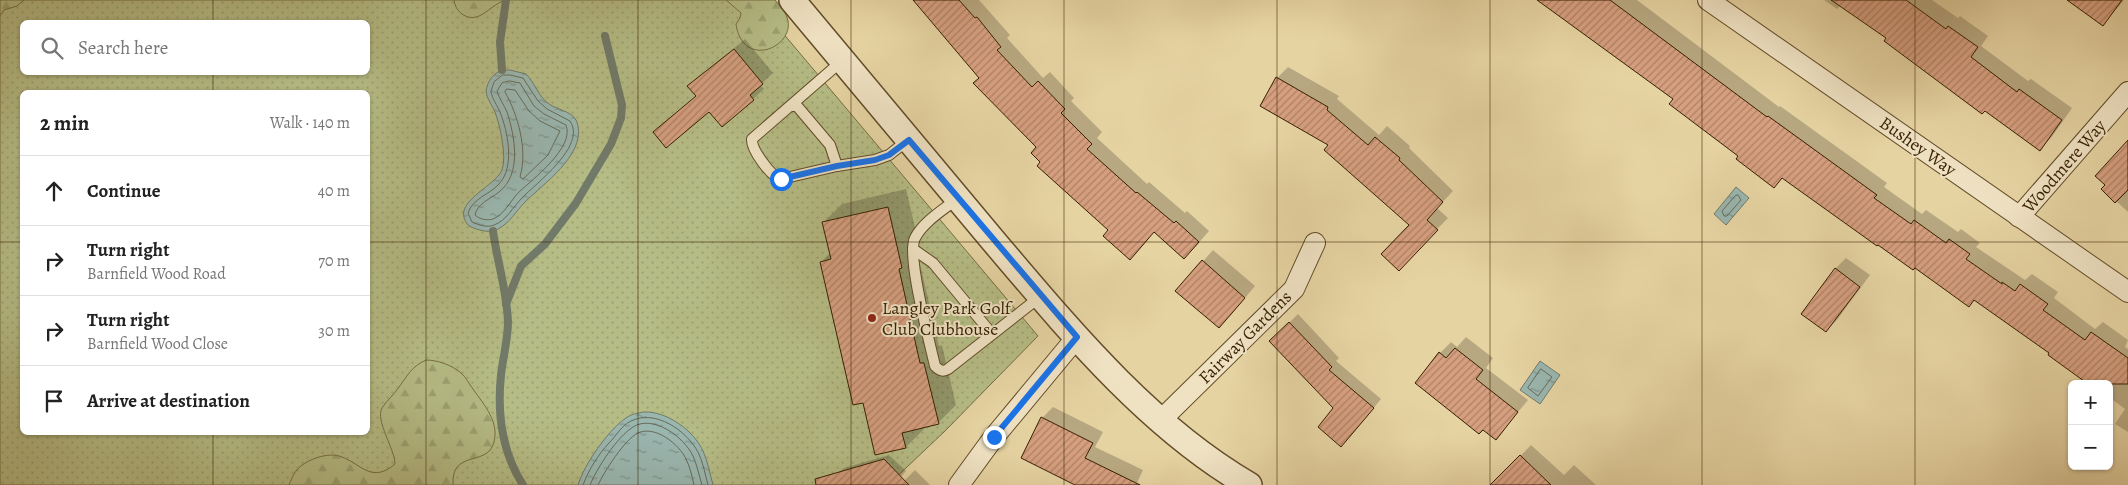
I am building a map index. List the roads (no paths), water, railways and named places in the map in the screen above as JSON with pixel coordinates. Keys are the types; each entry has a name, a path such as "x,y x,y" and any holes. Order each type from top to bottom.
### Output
{"street":[{"path":"792,0 1077,337 1161,420 1223,470 1249,485"},
{"name":"Bushey Way","path":"1708,0 2128,292"},
{"name":"Woodmere Way","path":"2019,217 2128,92"},
{"name":"Fairway Gardens","path":"1161,420 1294,289 1315,243"},
{"path":"959,485 994,437 1077,337"}],"lane":[{"path":"843,60 752,139 753,146 774,177 781,179 882,158 909,140"},
{"path":"791,106 796,106 830,145 837,166"},
{"path":"958,198 916,236 913,248 913,261 935,366 939,370 944,371 948,369 1041,296"},
{"path":"913,248 932,263 992,334"}],"water":[{"path":"502,70 526,74 545,101 574,117 578,126 578,137 575,148 569,158 551,178 525,202 506,224 495,230 487,231 469,226 464,218 464,210 468,203 491,183 502,170 504,157 501,133 486,91 491,78"},
{"path":"1736,187 1749,198 1726,225 1714,214"},
{"path":"1540,361 1560,375 1540,404 1520,390"},
{"path":"644,412 662,415 679,424 693,436 705,455 713,485 578,485 591,458 604,439 628,417"}],"waterway":[{"path":"502,70 500,42 506,0"},
{"path":"506,304 521,266 545,244 576,203 611,144 621,118 622,105 605,36"},
{"path":"493,231 506,299 508,322 501,375 501,418 510,459 523,485"}],"place":[{"name":"Langley Park Golf Club Clubhouse","path":"872,318"}]}
